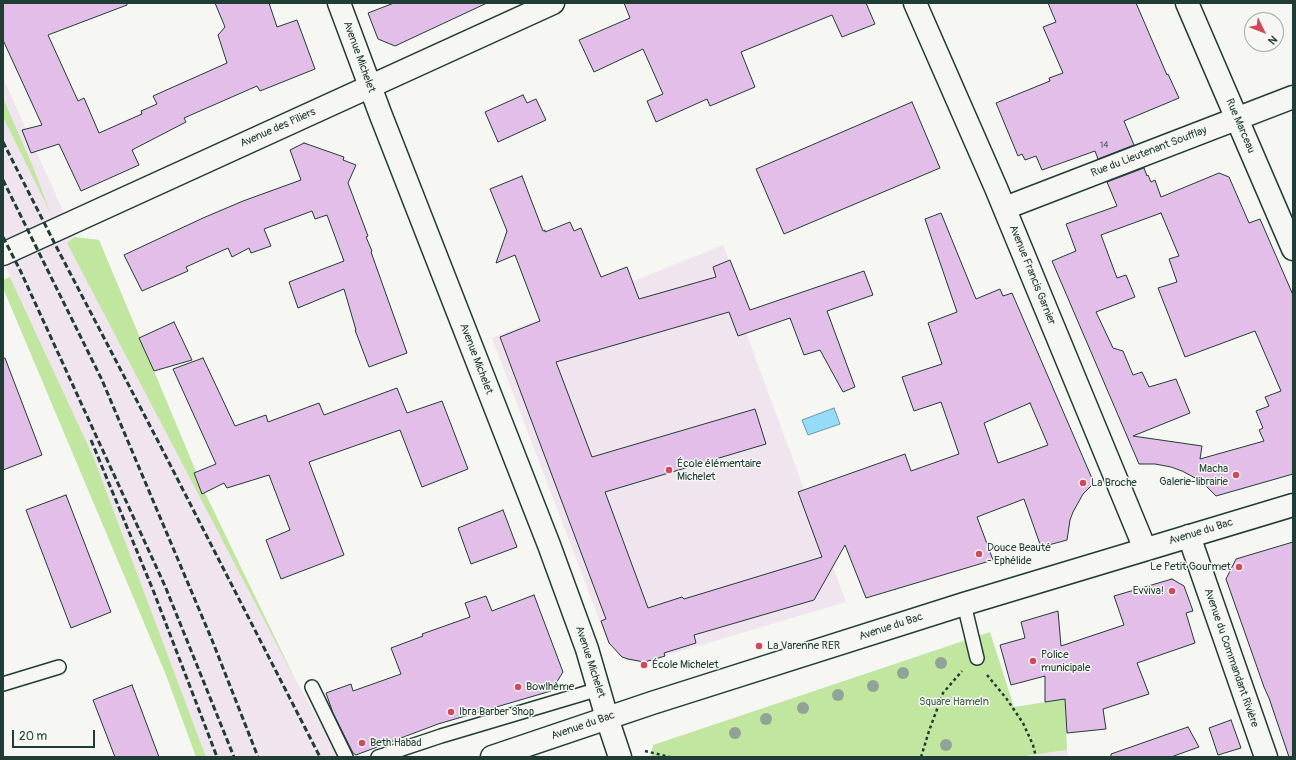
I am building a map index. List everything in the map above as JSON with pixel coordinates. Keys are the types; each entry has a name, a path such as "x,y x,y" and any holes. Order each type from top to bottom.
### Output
{"street":[{"name":"Avenue Michelet","path":"339,3 370,87 549,545 587,649 620,757"},
{"name":"Avenue des Piliers","path":"3,254 553,3"},
{"name":"Avenue Francis Garnier","path":"915,3 1005,208 1145,549"},
{"name":"Rue Marceau","path":"1187,3 1293,249"},
{"name":"Rue du Lieutenant Soufflay","path":"1005,208 1293,97"},
{"name":"Avenue du Bac","path":"492,757 607,718 964,604 1293,505"},
{"name":"Avenue du Commandant Rivière","path":"1189,536 1266,757"}],"lane":[{"path":"964,604 977,658"},
{"path":"3,684 59,667"},
{"path":"312,687 346,757"},
{"path":"378,757 441,736 599,689"}],"path":[{"path":"921,757 943,693 965,668 977,658 986,674 1006,698 1023,724 1033,745 1036,757"},
{"path":"645,751 670,757"}],"shaded area":[{"path":"3,78 75,237 99,240 205,493 294,677 339,757 206,757 93,456 3,261"},
{"name":"École élémentaire Michelet","path":"723,245 749,309 739,314 846,602 644,662 626,661 607,640 492,338"},
{"path":"1067,750 1068,757 1018,757"}],"green space":[{"path":"3,98 33,167 50,212 3,117"},
{"path":"75,237 99,240 205,493 296,681 67,243"},
{"path":"10,277 93,456 206,757 196,757 166,675 3,288 3,280"},
{"name":"Square Hameln","path":"990,632 1014,707 1065,699 1067,750 1018,757 651,757 653,745"}],"water":[{"path":"834,408 840,424 808,435 802,420"}],"building":[{"path":"3,3 127,3 127,5 48,35 78,101 84,98 99,133 142,114 141,111 157,104 153,96 227,63 218,35 225,27 215,3 269,3 277,27 297,20 315,69 260,91 257,86 184,118 186,122 132,150 139,165 81,191 59,144 31,153 22,130 42,125 3,40"},
{"path":"394,3 487,3 395,46 378,39 368,13"},
{"path":"624,3 866,3 875,24 842,37 832,15 741,52 755,87 710,106 707,99 656,122 647,101 663,94 643,49 594,72 579,40 630,18"},
{"path":"1048,3 1136,3 1167,75 1168,74 1179,98 1124,121 1134,145 1098,159 1095,151 1042,170 1036,156 1025,160 1022,154 1018,156 996,103 1050,81 1049,78 1063,73 1043,27 1056,22"},
{"path":"523,95 527,103 536,99 546,120 498,142 485,112"},
{"path":"912,102 940,168 784,234 756,169"},
{"path":"304,143 344,157 343,160 356,165 348,183 368,236 366,237 372,251 371,252 407,353 369,367 355,330 344,289 298,308 289,282 344,261 327,215 315,219 312,211 264,229 271,246 251,253 249,248 232,257 228,248 186,267 188,271 142,291 124,255 243,201 301,180 290,150"},
{"path":"1144,168 1151,182 1155,180 1161,197 1219,173 1229,177 1249,223 1260,219 1293,295 1293,474 1216,496 1201,481 1182,471 1155,464 1139,464 1052,261 1076,251 1066,224 1117,206 1107,182","holes":["1161,213 1179,256 1169,259 1177,282 1158,288 1185,357 1255,331 1281,391 1265,397 1269,406 1256,411 1263,428 1259,430 1264,441 1200,459 1202,446 1133,436 1190,413 1176,379 1149,387 1142,372 1133,375 1123,351 1113,348 1096,312 1135,297 1126,275 1117,278 1101,235"]},
{"path":"522,176 543,231 545,230 545,232 570,222 574,231 581,228 601,277 627,267 639,299 716,277 713,267 730,260 750,310 864,271 873,295 827,311 855,387 843,392 820,350 804,355 790,318 738,336 729,312 556,362 592,457 755,409 766,444 605,492 648,608 682,597 684,599 822,557 798,492 905,454 911,471 959,454 941,402 914,411 902,377 942,364 928,323 957,312 925,219 941,213 976,299 1000,289 1003,296 1012,293 1094,483 1083,494 1073,512 1070,520 1067,540 1041,547 1024,499 977,517 993,560 866,598 845,545 814,600 694,635 696,643 664,653 665,656 644,662 622,657 609,643 601,621 606,619 500,337 540,321 515,255 496,263 507,231 490,189","holes":["1030,403 1048,445 998,463 984,423"]},
{"path":"174,322 192,360 154,371 139,338"},
{"path":"3,358 5,358 42,455 3,470"},
{"path":"203,358 235,426 266,415 268,422 319,403 324,415 397,388 407,413 442,401 468,469 422,487 400,430 309,462 344,555 281,579 266,540 290,530 269,475 227,488 224,483 202,494 194,473 216,464 173,369"},
{"path":"66,495 111,612 71,628 26,510"},
{"path":"503,510 517,547 471,564 458,528"},
{"path":"1293,542 1293,757 1289,757 1226,579 1236,559"},
{"path":"1172,579 1184,586 1193,611 1186,613 1195,643 1137,663 1149,694 1103,709 1106,729 1067,733 1065,699 1045,702 1045,676 1011,685 1000,645 1025,638 1021,622 1058,611 1061,646 1124,625 1114,596"},
{"path":"534,595 563,672 551,691 438,724 356,755 353,753 333,713 326,693 351,684 353,691 401,674 391,648 423,636 422,634 470,617 465,603 486,596 492,611"},
{"path":"132,685 159,757 115,757 93,700"},
{"path":"1231,720 1241,748 1218,755 1209,728"},
{"path":"1188,727 1199,747 1171,757 1111,757 1111,754"}],"railway":[{"path":"3,142 320,757"},
{"path":"3,180 102,380 212,640 258,757"},
{"path":"3,237 20,270 165,586 234,757"},
{"path":"91,440 153,590 217,757"}],"place":[{"name":"École élémentaire Michelet","path":"669,470"},
{"name":"Macha Galerie-librairie","path":"1236,475"},
{"name":"La Broche","path":"1083,483"},
{"name":"Douce Beauté - Ephélide","path":"979,554"},
{"name":"Le Petit Gourmet","path":"1239,567"},
{"name":"Evviva!","path":"1172,591"},
{"name":"La Varenne RER","path":"759,646"},
{"name":"Police municipale","path":"1033,661"},
{"name":"École Michelet","path":"644,665"},
{"name":"Bowlhème","path":"518,687"},
{"name":"Ibra Barber Shop","path":"451,712"},
{"name":"Beth Habad","path":"362,743"}]}
